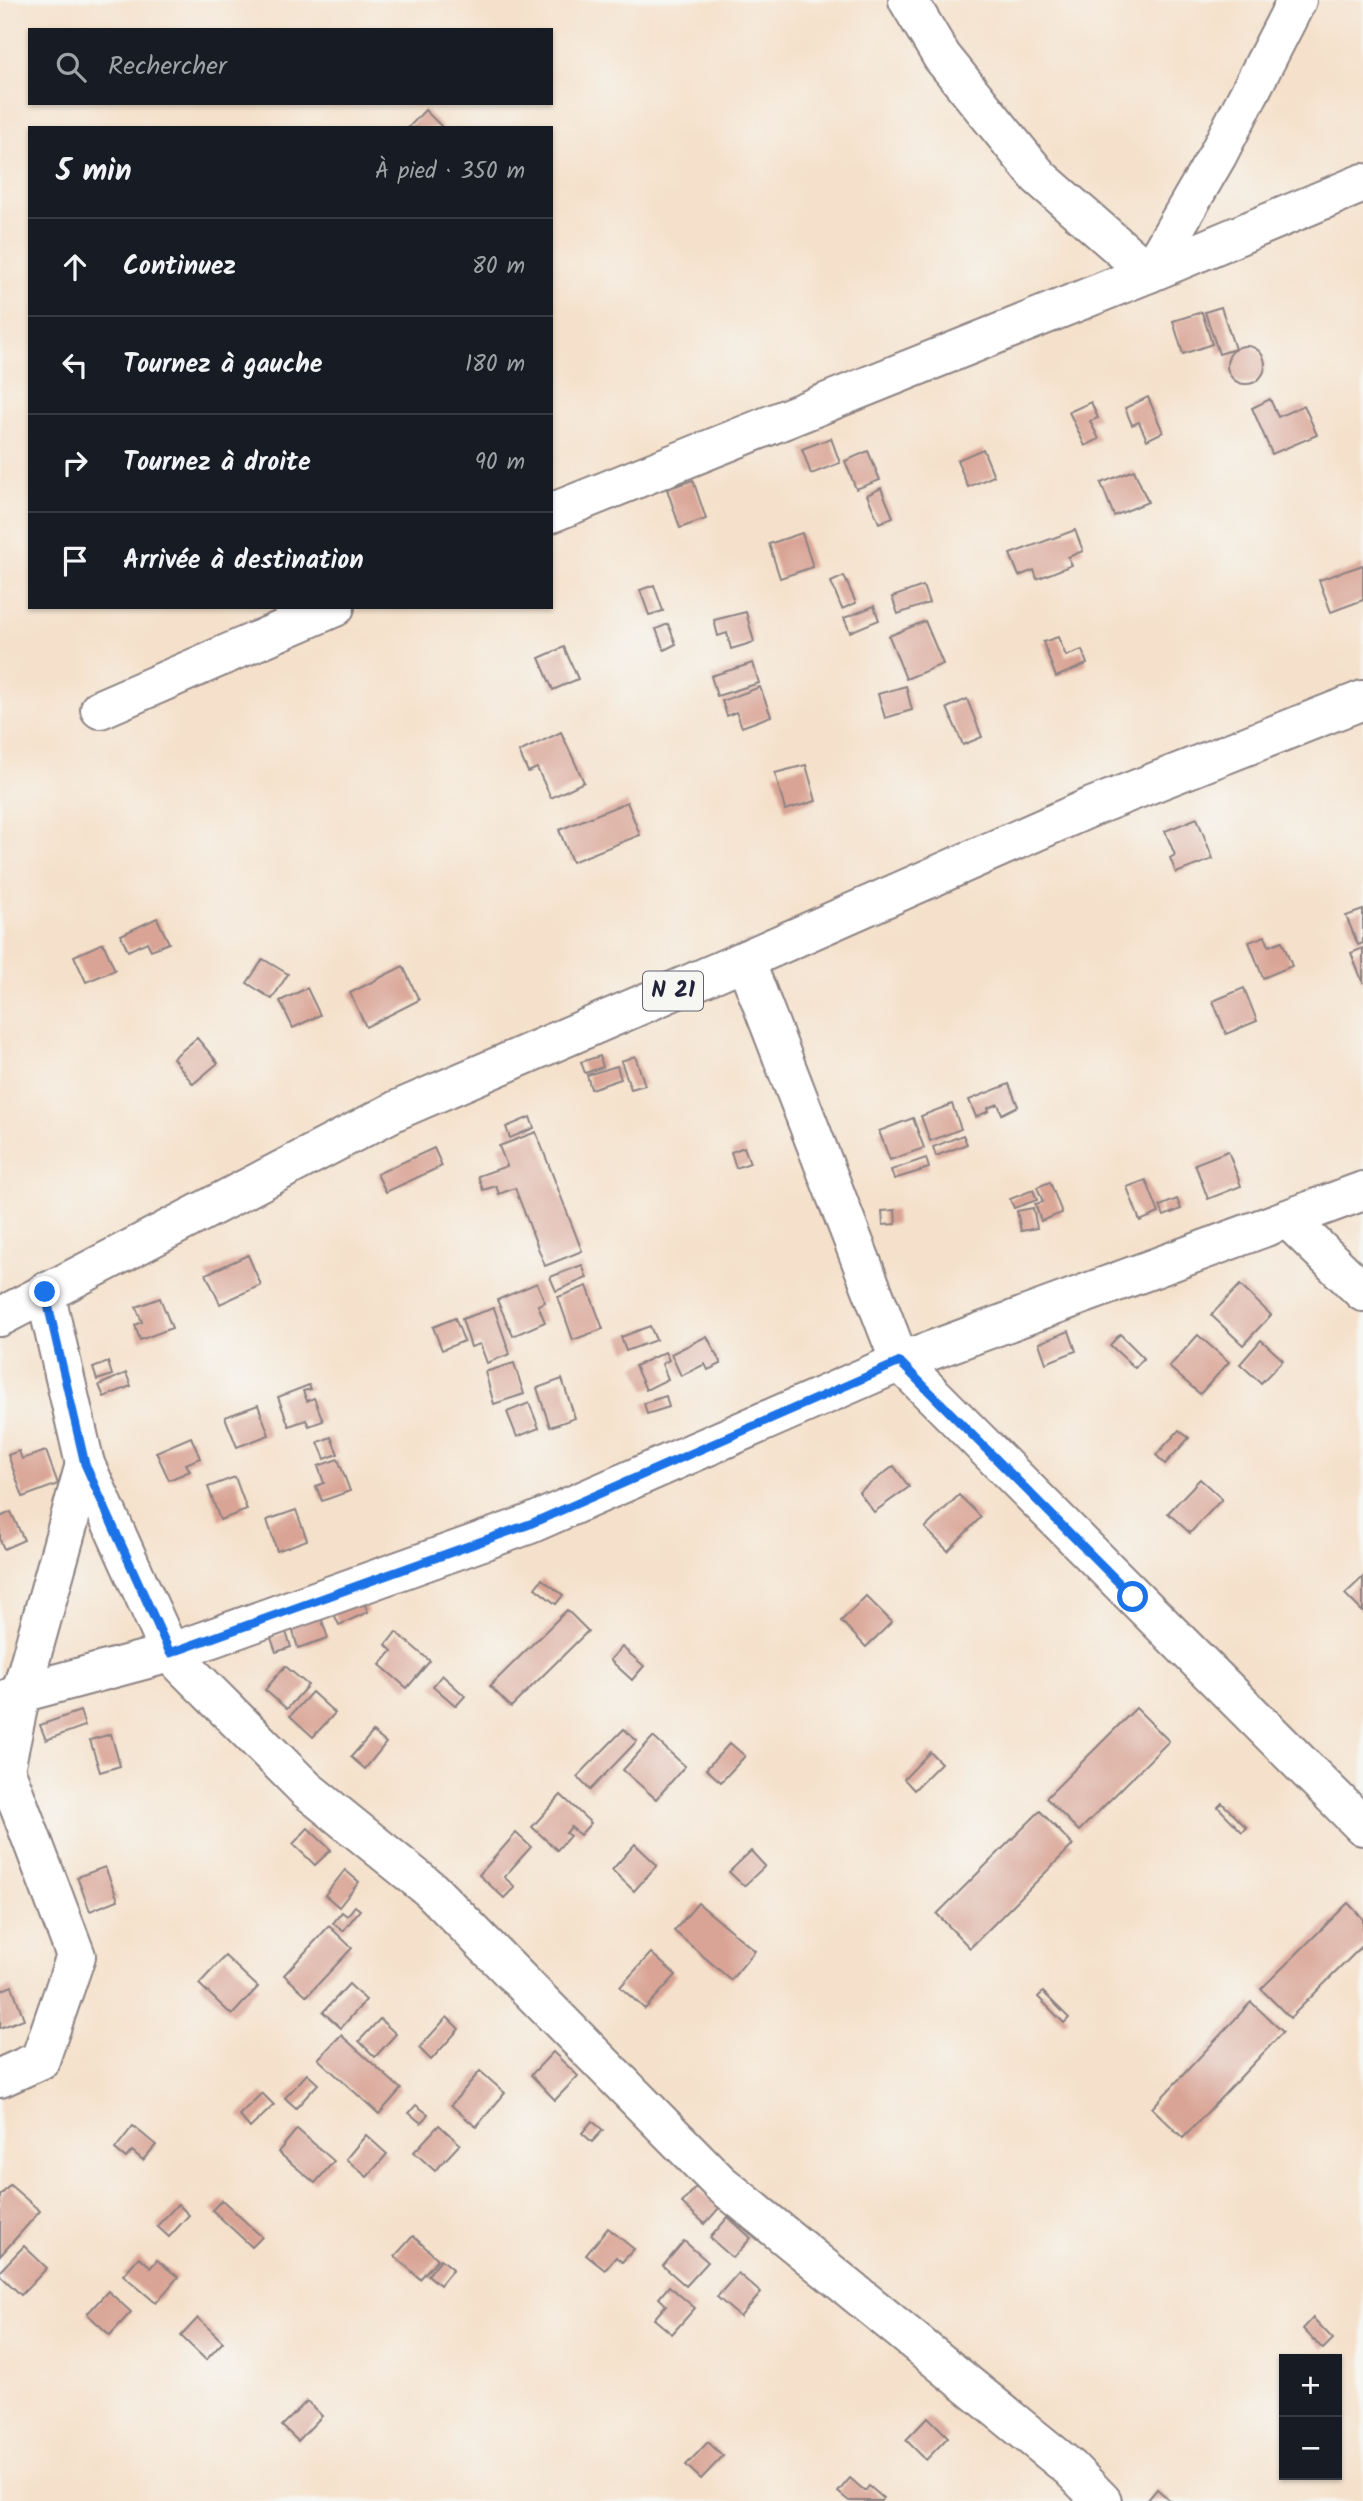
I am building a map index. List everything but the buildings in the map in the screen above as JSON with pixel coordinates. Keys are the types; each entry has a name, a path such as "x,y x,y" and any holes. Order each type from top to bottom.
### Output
{"street":[{"path":"908,0 942,57 1039,177 1149,273"},
{"path":"1149,273 1217,156 1297,0"},
{"path":"553,512 1149,273 1363,183"},
{"path":"100,709 330,609"},
{"name":"N 21","path":"0,1317 397,1110 1089,808 1363,700"},
{"path":"745,960 900,1362 1363,1826"},
{"path":"11,1697 170,1653 530,1524 900,1362 1363,1191"},
{"path":"1289,1220 1363,1292"},
{"path":"45,1292 85,1464 170,1653 306,1789 431,1890 720,2183 1070,2468 1102,2501"},
{"path":"0,2078 40,2060 76,1956 5,1769 11,1697 85,1464"}],"route":[{"path":"45,1292 85,1464 170,1653 530,1524 900,1362 1133,1597"}]}
